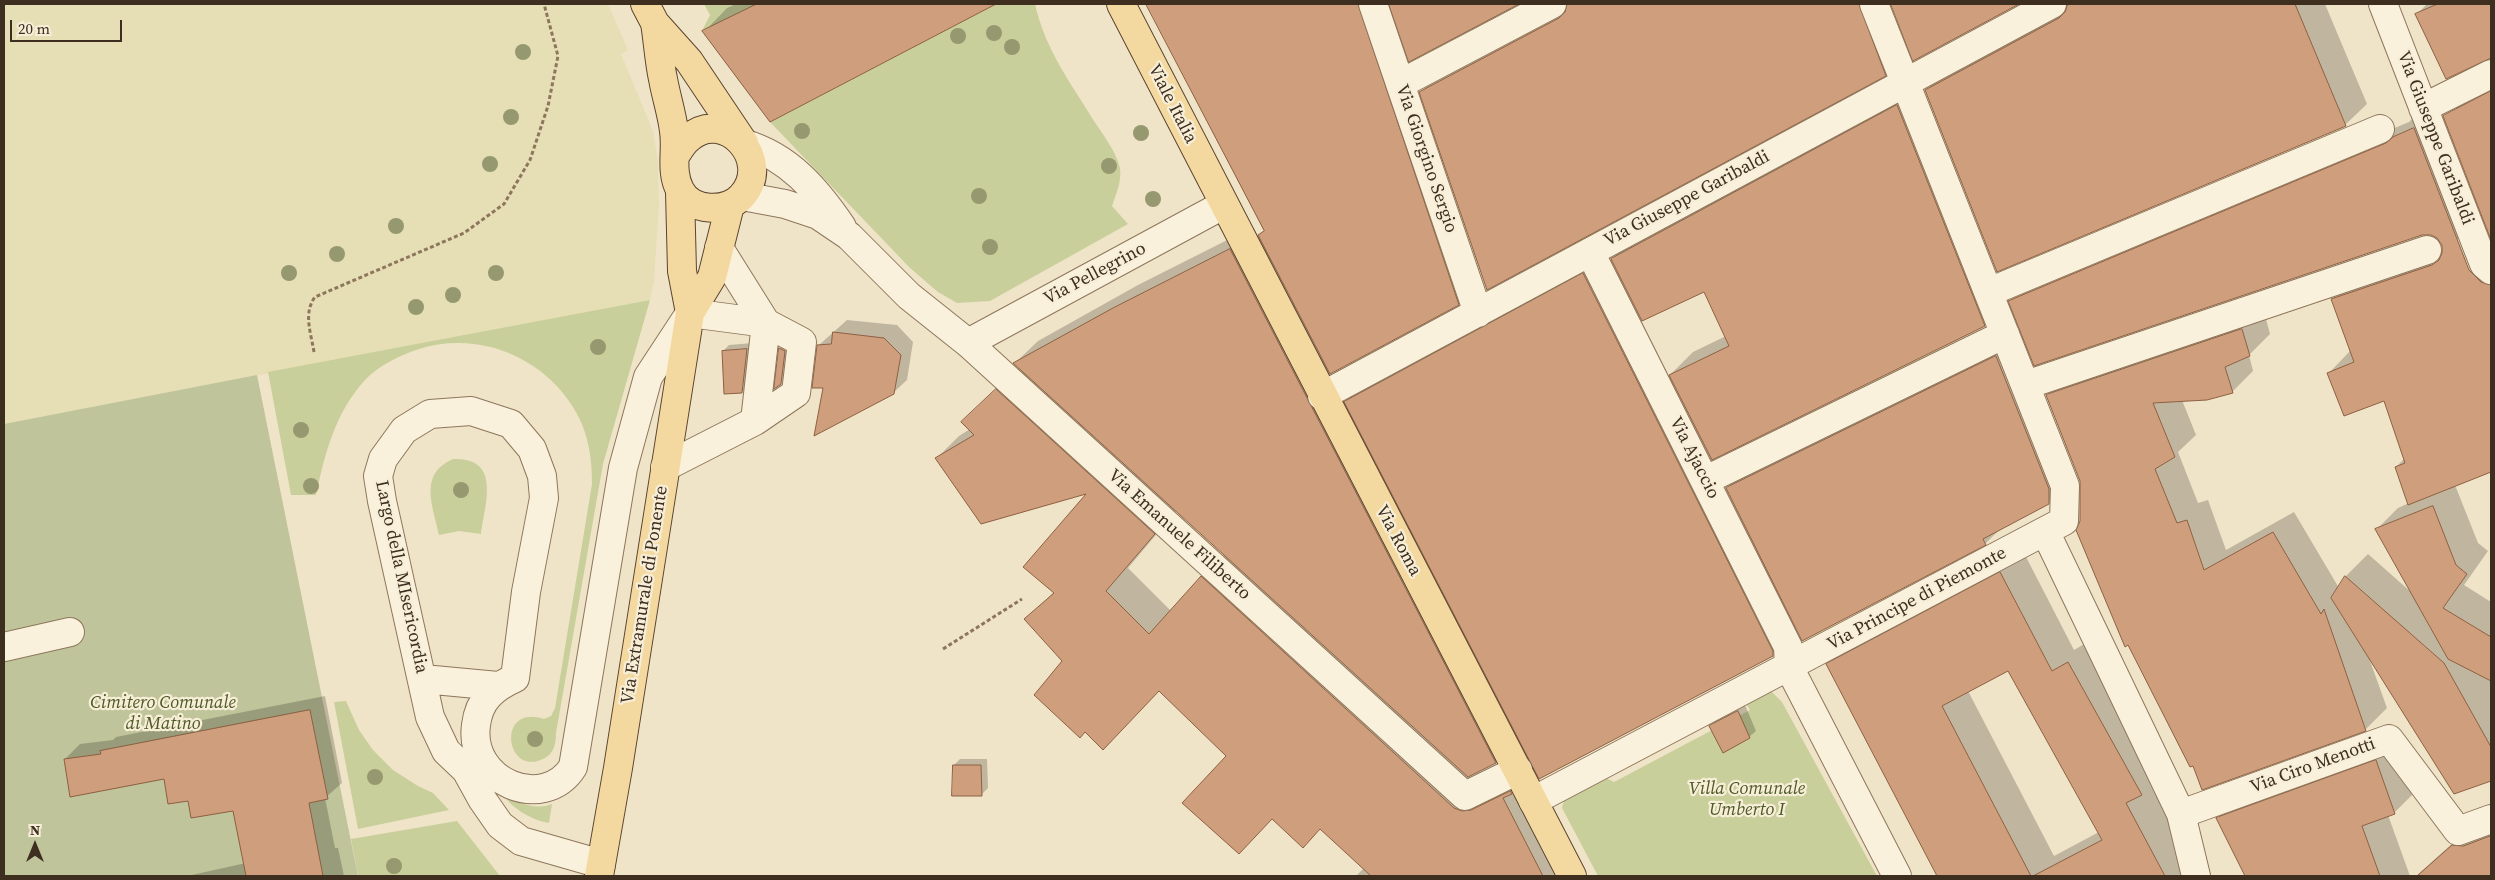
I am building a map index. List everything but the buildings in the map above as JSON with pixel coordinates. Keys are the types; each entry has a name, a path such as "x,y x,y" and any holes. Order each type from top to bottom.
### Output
{"main road":[{"name":"Viale Italia","path":"1120,4 1223,205"},
{"name":"Via Extramurale di Ponente","path":"650,13 689,61 745,144 752,161 751,180 736,200 719,248 712,277 690,313"},
{"name":"Via Extramurale di Ponente","path":"600,870 690,313 682,271 680,192 673,172 676,152 650,13"},
{"path":"676,152 690,137 708,129 728,132 745,144"},
{"path":"680,192 694,204 712,209 736,200"},
{"name":"Via Roma","path":"1223,205 1572,876"}],"street":[{"name":"Via Giorgino Sergio","path":"1373,4 1478,314"},
{"path":"1400,84 1552,4"},
{"path":"1874,4 2026,385 2427,250"},
{"name":"Via Giuseppe Garibaldi","path":"1322,396 1478,314 1906,81 2052,4"},
{"name":"Via Giuseppe Garibaldi","path":"2383,4 2484,264 2491,270"},
{"path":"2423,108 2491,74"},
{"path":"1989,292 2380,129"},
{"path":"745,144 765,150 806,180 824,199 849,236"},
{"path":"736,200 785,204 818,215 849,236"},
{"name":"Via Pellegrino","path":"968,343 1223,205"},
{"name":"Via Emanuele Filiberto","path":"849,236 909,296 968,343 1465,796 1518,770"},
{"path":"719,248 766,323 755,421"},
{"name":"Via Ajaccio","path":"1590,252 1706,480 1788,647 1789,667"},
{"path":"665,467 755,421 796,393 802,342 766,323 690,313"},
{"name":"Largo della MIsericordia","path":"600,870 521,841 500,825 482,800 473,763 478,711 486,697 498,686 515,678 526,592 544,498 542,476 532,450 511,424 471,411 430,414 404,430 382,459 378,476 430,717 446,751 473,763 488,770 502,781 522,788 539,788 554,784 569,774 573,767 623,468 648,377 690,313"},
{"path":"1706,480 2005,334"},
{"name":"Via Principe di Piemonte","path":"1789,667 2064,521 2065,486 2026,385"},
{"path":"2045,531 2181,814 2196,876"},
{"path":"4,647 70,632"},
{"path":"1534,801 1789,667 1896,876"},
{"path":"423,679 498,686"},
{"name":"Via Ciro Menotti","path":"2181,814 2389,739 2458,831 2491,819"}],"path":[{"path":"314,352 309,323 309,306 315,297 464,233 504,204 530,160 548,106 558,56 544,4"},
{"path":"943,648 1022,599"}],"shaded area":[{"path":"4,4 608,4 628,50 621,54 653,131 658,161 659,204 654,281 650,300 4,424"}],"green space":[{"path":"704,4 757,4 702,31 710,15"},
{"path":"996,4 1035,4 1045,36 1059,65 1116,155 1120,168 1120,177 1112,206 1128,224 990,301 957,303 938,292 910,268 770,122"},
{"path":"650,300 603,464 555,745 547,757 530,762 520,758 514,750 511,740 513,729 518,721 529,717 544,719 551,716 555,708 592,484 587,439 577,414 564,394 530,364 509,353 487,346 465,343 442,344 412,351 376,371 364,381 354,394 338,420 332,435 316,495 291,495 268,372"},
{"name":"Cimitero Comunale di Matino","path":"257,375 358,876 4,876 4,424"},
{"path":"453,459 468,460 479,466 484,474 487,484 487,497 481,534 459,531 439,535 432,502 432,482 435,473 442,465"},
{"name":"Villa Comunale Umberto I","path":"1761,692 1772,692 1782,702 1877,876 1598,876 1562,808 1564,800 1606,778 1614,782 1750,710 1744,700"},
{"path":"346,701 359,730 373,750 393,770 433,793 449,810 358,829 334,702"},
{"path":"501,792 512,799 532,806 552,804 549,823 535,819 522,812 510,803"},
{"path":"457,821 500,876 358,876 351,839"}]}
